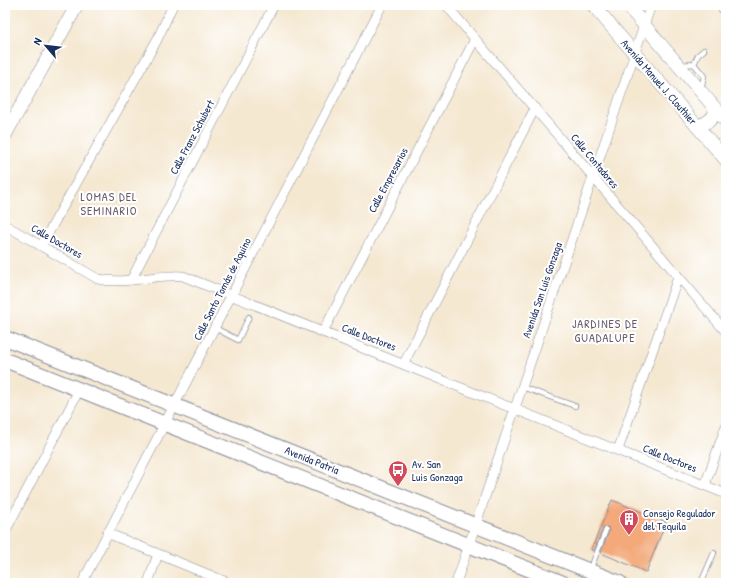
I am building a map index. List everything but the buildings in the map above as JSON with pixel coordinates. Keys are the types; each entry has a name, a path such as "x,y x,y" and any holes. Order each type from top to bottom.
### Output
{"main road":[{"path":"5,135 77,5"},
{"name":"Avenida Manuel J. Clouthier","path":"592,5 726,160"},
{"path":"627,5 726,121"},
{"path":"697,126 705,124 711,120 716,110"},
{"name":"Avenida Patria","path":"6,340 174,405 620,583"},
{"name":"Avenida Patria","path":"5,360 563,583"}],"street":[{"path":"41,246 156,40 173,5"},
{"name":"Calle Franz Schubert","path":"131,280 274,5"},
{"name":"Calle Santo Tomás de Aquino","path":"82,583 382,5"},
{"name":"Calle Contadores","path":"446,5 726,332"},
{"name":"Avenida San Luis Gonzaga","path":"456,583 651,5"},
{"name":"Calle Empresarios","path":"323,332 476,39"},
{"path":"404,363 535,108"},
{"name":"Calle Doctores","path":"5,225 98,279 109,281 131,280 168,275 183,276 404,363 726,494"},
{"path":"618,450 678,277"},
{"path":"5,532 79,390"},
{"path":"705,486 726,426"},
{"path":"107,533 229,583"},
{"path":"148,583 158,554"}],"lane":[{"path":"717,5 723,12"},
{"path":"694,64 698,55 704,50"},
{"path":"679,65 694,64"},
{"path":"694,64 704,76 700,91"},
{"path":"215,328 238,340 249,317"},
{"path":"522,387 575,406"},
{"path":"590,571 606,530"},
{"path":"702,583 714,553"}],"place":[{"name":"Av. San Luis Gonzaga","path":"398,487"},
{"name":"Consejo Regulador del Tequila","path":"629,536"}],"district":[{"name":"LOMAS DEL SEMINARIO","path":"109,204"},
{"name":"JARDINES DE GUADALUPE","path":"605,331"}]}
